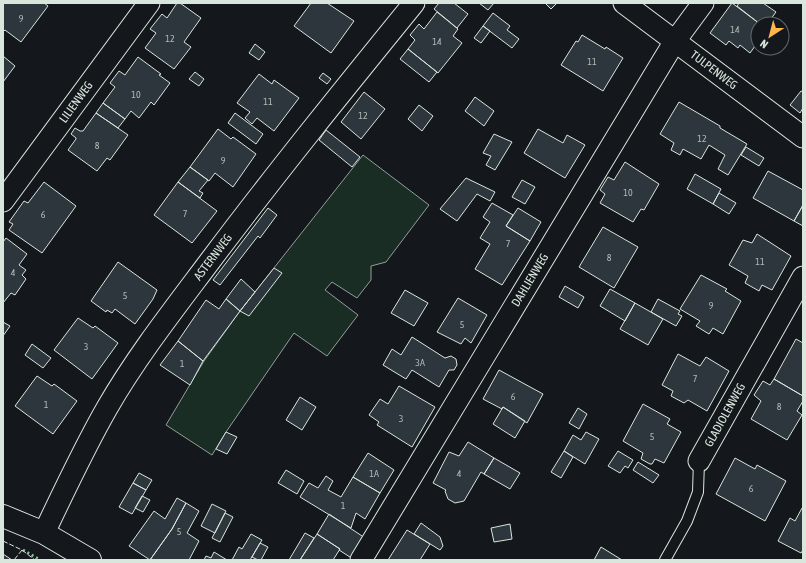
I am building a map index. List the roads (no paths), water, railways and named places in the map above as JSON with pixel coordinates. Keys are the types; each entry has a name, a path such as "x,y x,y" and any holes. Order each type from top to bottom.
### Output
{"main road":[{"path":"3,516 44,533 90,560"}],"street":[{"name":"LILIENWEG","path":"3,201 149,3"},
{"name":"ASTERNWEG","path":"44,533 83,453 107,408 134,364 256,200 414,3"},
{"name":"TULPENWEG","path":"624,3 803,137"},
{"name":"DAHLIENWEG","path":"361,560 675,41 704,3"},
{"name":"GLADIOLENWEG","path":"699,461 803,277"}],"lane":[{"name":"GLADIOLENWEG","path":"665,560 687,521 698,492 699,461"}]}
